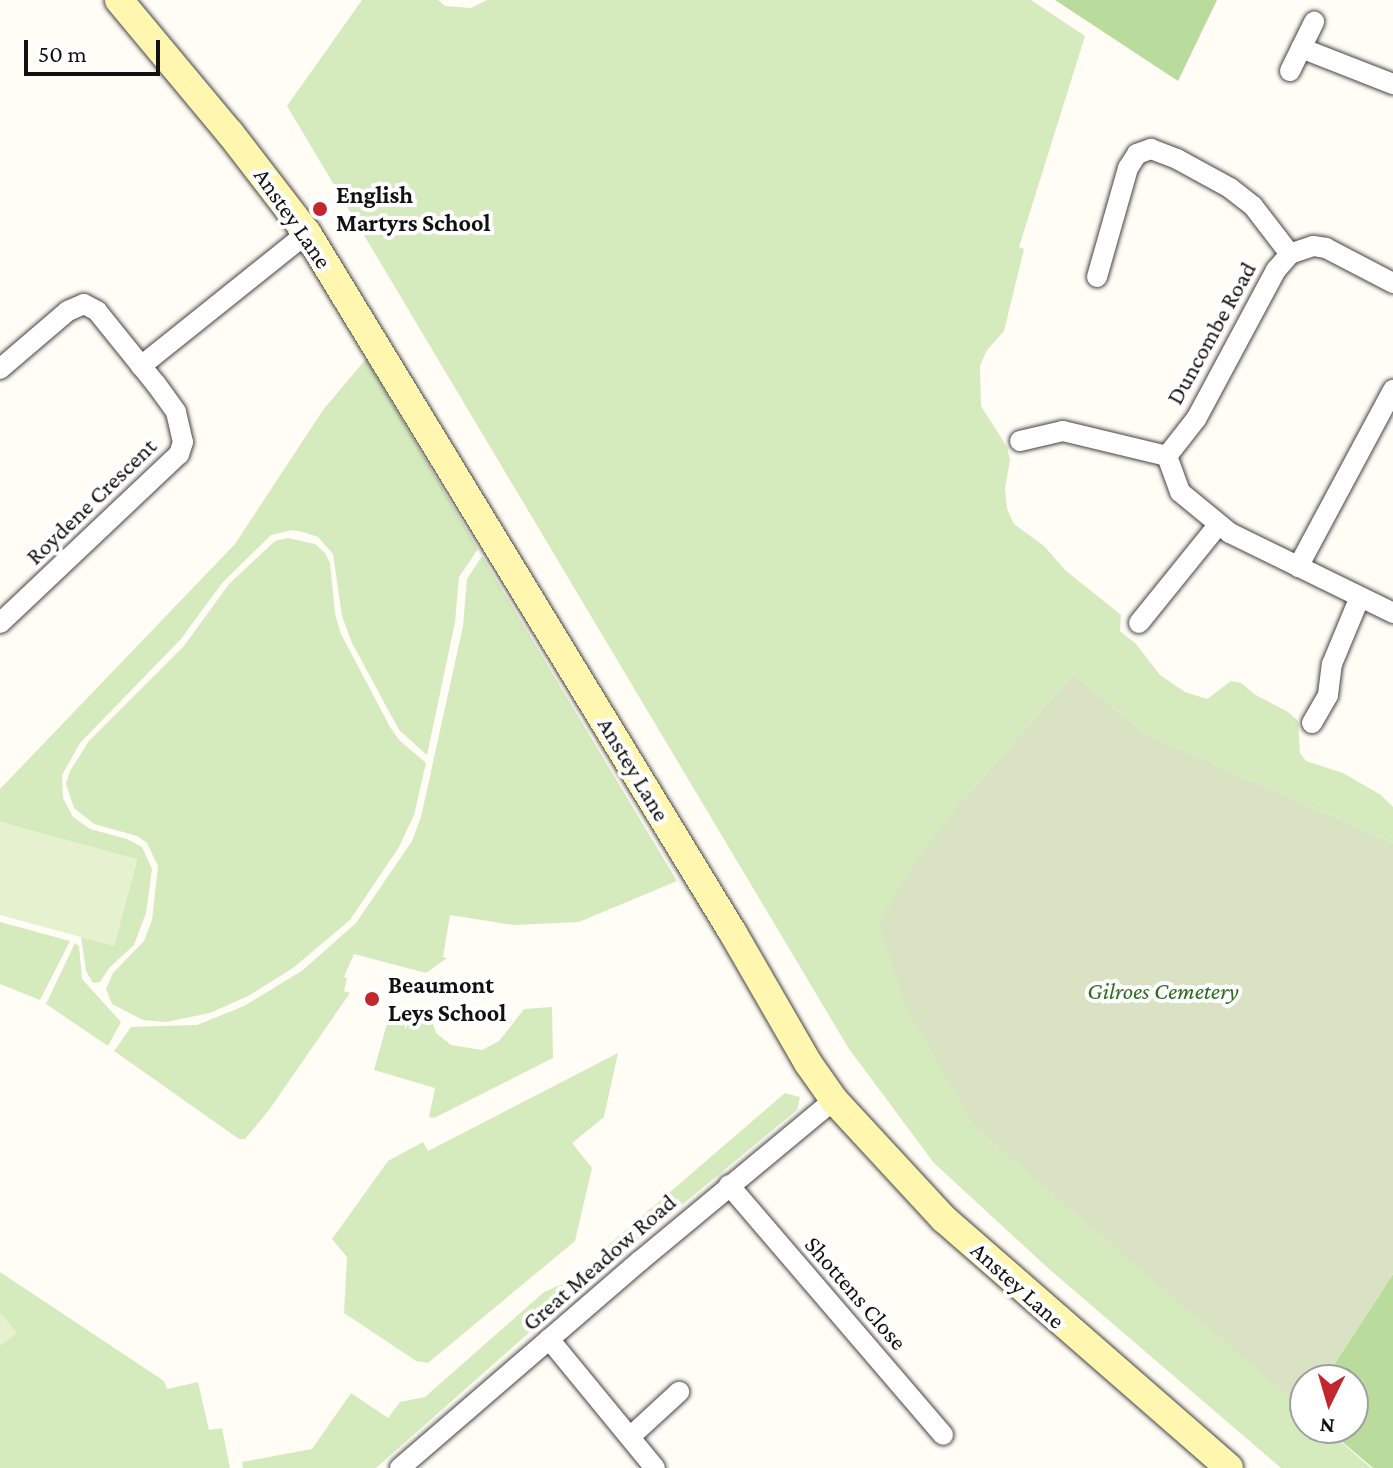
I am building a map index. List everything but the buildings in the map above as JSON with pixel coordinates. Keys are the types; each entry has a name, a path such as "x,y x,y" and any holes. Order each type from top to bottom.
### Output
{"main road":[{"name":"Anstey Lane","path":"119,0 230,133 307,233 725,920 808,1063 834,1100 944,1219 1229,1468"}],"street":[{"path":"1290,71 1314,22"},
{"path":"1301,48 1393,84"},
{"path":"1097,277 1120,186 1137,154 1151,149 1177,159 1230,188 1253,206 1290,254"},
{"path":"141,366 307,233"},
{"name":"Duncombe Road","path":"1167,456 1196,419 1276,270 1290,254 1313,246 1326,248 1361,263 1393,283"},
{"name":"Roydene Crescent","path":"0,369 68,311 84,304 97,311 176,412 183,442 179,454 0,623"},
{"path":"1298,567 1392,395"},
{"path":"1020,441 1063,431 1167,456 1180,492 1218,525 1359,599 1393,613"},
{"path":"1139,623 1218,525"},
{"path":"1312,723 1328,695 1332,664 1359,599"},
{"name":"Great Meadow Road","path":"400,1468 729,1185 834,1100"},
{"name":"Shottens Close","path":"729,1185 943,1435"},
{"path":"549,1339 655,1468"},
{"path":"630,1437 679,1392"},
{"path":"420,1451 434,1468"}],"green space":[{"path":"362,0 438,0 445,6 471,8 487,0 1031,0 1085,36 1019,247 1024,249 1004,331 987,350 980,366 981,406 1007,447 1010,460 1005,488 1007,509 1014,524 1044,546 1065,570 1121,615 1120,631 1136,644 1160,675 1185,692 1207,699 1231,681 1241,683 1254,694 1288,712 1298,721 1300,753 1306,761 1343,773 1381,795 1393,807 1393,843 1146,734 1073,674 964,799 976,1129 1289,1396 1289,1444 1343,1444 1371,1468 1281,1468 1049,1269 934,1163 849,1049 287,106"},
{"path":"1055,0 1217,0 1178,81"},
{"path":"366,359 478,549 459,577 455,622 427,755 399,730 352,643 342,616 333,554 318,537 303,532 292,530 271,535 222,583 181,639 80,743 62,775 63,798 73,817 90,829 127,839 142,847 152,869 146,913 134,945 109,968 100,982 93,983 86,971 81,937 114,945 137,860 0,822 0,789 235,544 323,410"},
{"path":"288,538 315,544 325,553 330,563 335,614 341,634 390,727 399,740 426,763 414,815 399,847 350,920 293,968 248,996 210,1013 166,1022 143,1020 112,1004 106,989 113,973 144,941 152,920 158,866 147,843 137,836 94,824 74,808 66,784 70,771 89,741 184,646 229,584 275,541"},
{"path":"482,556 677,881 579,922 514,925 450,915 443,957 447,958 426,973 354,954 344,977 347,978 344,991 350,993 269,1110 245,1139 239,1139 114,1051 131,1027 197,1025 244,1006 303,970 356,923 412,841 421,817 463,626 467,579"},
{"name":"Gilroes Cemetery","path":"1073,674 1146,734 1393,843 1393,1274 1334,1364 1289,1364 1289,1397 976,1129 907,1009 879,923 915,862 964,799"},
{"path":"0,822 137,859 114,946 0,915"},
{"path":"0,922 70,941 40,1000 0,984"},
{"path":"75,943 79,946 82,979 121,1022 108,1046 46,1004"},
{"path":"552,1007 553,1058 434,1118 429,1117 435,1088 374,1070 388,1020 401,1017 433,1024 436,1033 451,1045 482,1050 499,1041 524,1009"},
{"path":"618,1053 604,1117 572,1143 592,1168 575,1241 428,1363 416,1361 344,1313 347,1257 332,1239 388,1161 423,1142 428,1151"},
{"path":"785,1093 800,1097 797,1110 615,1260 603,1261 605,1248"},
{"path":"0,1272 164,1381 167,1389 198,1382 209,1430 222,1428 230,1468 0,1468"},
{"path":"1393,1274 1393,1468 1373,1468 1345,1444 1369,1444 1369,1364 1334,1364"},
{"path":"576,1278 584,1284 376,1468 243,1468 242,1462 312,1449 351,1393 388,1418 400,1402 425,1397 544,1292"},
{"path":"0,1312 17,1333 0,1346"}],"place":[{"name":"English Martyrs School","path":"320,209"},
{"name":"Beaumont Leys School","path":"372,999"}]}
